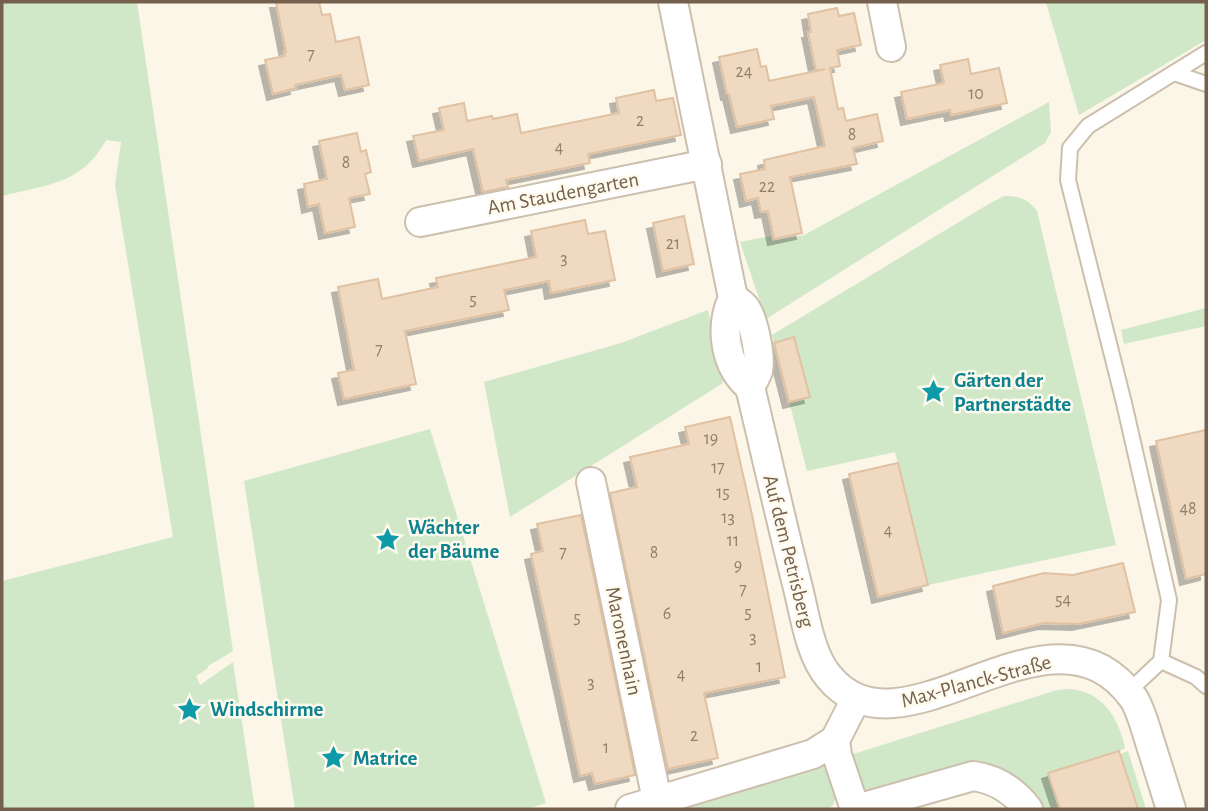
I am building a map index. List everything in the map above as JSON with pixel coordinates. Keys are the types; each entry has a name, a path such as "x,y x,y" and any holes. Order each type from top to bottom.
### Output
{"street":[{"name":"Auf dem Petrisberg","path":"673,2 733,298 725,321 726,343 734,370 750,387 814,651 827,675 856,699"},
{"path":"882,2 891,47"},
{"name":"Am Staudengarten","path":"420,222 707,164"},
{"name":"Maronenhain","path":"591,482 643,805 813,754 835,740"},
{"name":"Max-Planck-Straße","path":"856,699 889,703 920,699 1049,659 1070,659 1091,664 1113,676 1135,701 1171,809"},
{"path":"856,699 835,740 837,754 856,809 973,776 988,779 1004,787 1016,795 1028,809"}],"lane":[{"path":"1128,692 1161,661 1168,600 1130,402 1068,180 1070,148 1088,126 1206,53"},
{"path":"1174,73 1206,84"},
{"path":"1161,661 1196,677 1206,686"}],"green space":[{"path":"2,2 137,2 233,651 196,676 200,685 233,662 255,809 2,809 2,581 173,537 115,185 121,142 106,140 86,166 62,180 2,196"},
{"path":"1046,2 1206,2 1206,40 1079,115"},
{"path":"1049,102 1051,132 1045,143 766,319 740,242 771,236 772,241 804,235"},
{"name":"Gärten der Partnerstädte","path":"1004,196 1023,199 1037,211 1116,545 928,585 895,452 807,471 772,335"},
{"path":"1206,308 1206,326 1124,344 1121,330"},
{"path":"708,310 723,383 510,517 484,382 621,343"},
{"path":"430,429 546,803 526,809 295,809 244,481"},
{"path":"1067,689 1090,694 1106,707 1118,725 1125,747 1049,773 1060,809 1037,809 1012,781 878,798 862,792 847,756 1057,690"},
{"path":"1128,751 1146,809 1138,809 1120,754"},
{"path":"831,763 838,794 828,809 687,809"}],"building":[{"path":"276,2 319,2 322,15 330,14 336,42 359,37 369,85 345,90 341,75 295,85 296,88 273,94 265,60 285,56 286,52"},
{"path":"837,8 839,16 854,13 861,45 837,50 840,66 830,68 838,109 843,108 846,121 877,114 883,141 853,148 857,164 790,177 802,233 774,239 768,211 761,212 758,198 746,201 740,174 765,169 764,160 825,146 814,97 771,106 774,119 737,127 719,57 757,49 761,67 766,66 769,81 816,71 808,32 811,32 808,14"},
{"path":"968,59 971,74 999,68 1007,103 951,115 950,110 907,119 901,92 944,83 940,65"},
{"path":"654,90 656,101 673,98 681,135 588,154 590,163 506,180 508,187 483,192 473,149 419,161 413,136 444,130 439,108 464,103 467,121 517,114 521,133 619,113 616,98"},
{"path":"357,133 361,152 366,150 371,172 365,174 370,194 349,198 355,227 325,233 319,204 308,207 304,184 327,179 319,141"},
{"path":"684,216 694,264 663,271 653,223"},
{"path":"585,220 588,234 605,231 615,280 551,293 549,281 504,290 509,310 405,331 416,384 344,399 338,373 354,370 338,287 378,279 382,299 438,287 436,278 536,257 531,231"},
{"path":"794,337 810,397 789,402 774,343"},
{"path":"730,417 785,677 704,693 718,758 668,769 610,493 637,487 630,457 689,444 685,427"},
{"path":"1206,430 1206,574 1186,579 1156,441"},
{"path":"898,463 928,585 878,597 849,474"},
{"path":"581,515 635,775 595,784 592,773 580,776 531,554 543,551 537,524"},
{"path":"1123,563 1135,612 1078,624 1044,623 1003,633 993,586 1044,573 1073,575"},
{"path":"1119,751 1138,809 1060,809 1048,773"}],"place":[{"name":"Gärten der Partnerstädte","path":"934,392"},
{"name":"Wächter der Bäume","path":"388,539"},
{"name":"Windschirme","path":"190,709"},
{"name":"Matrice","path":"333,758"}]}
